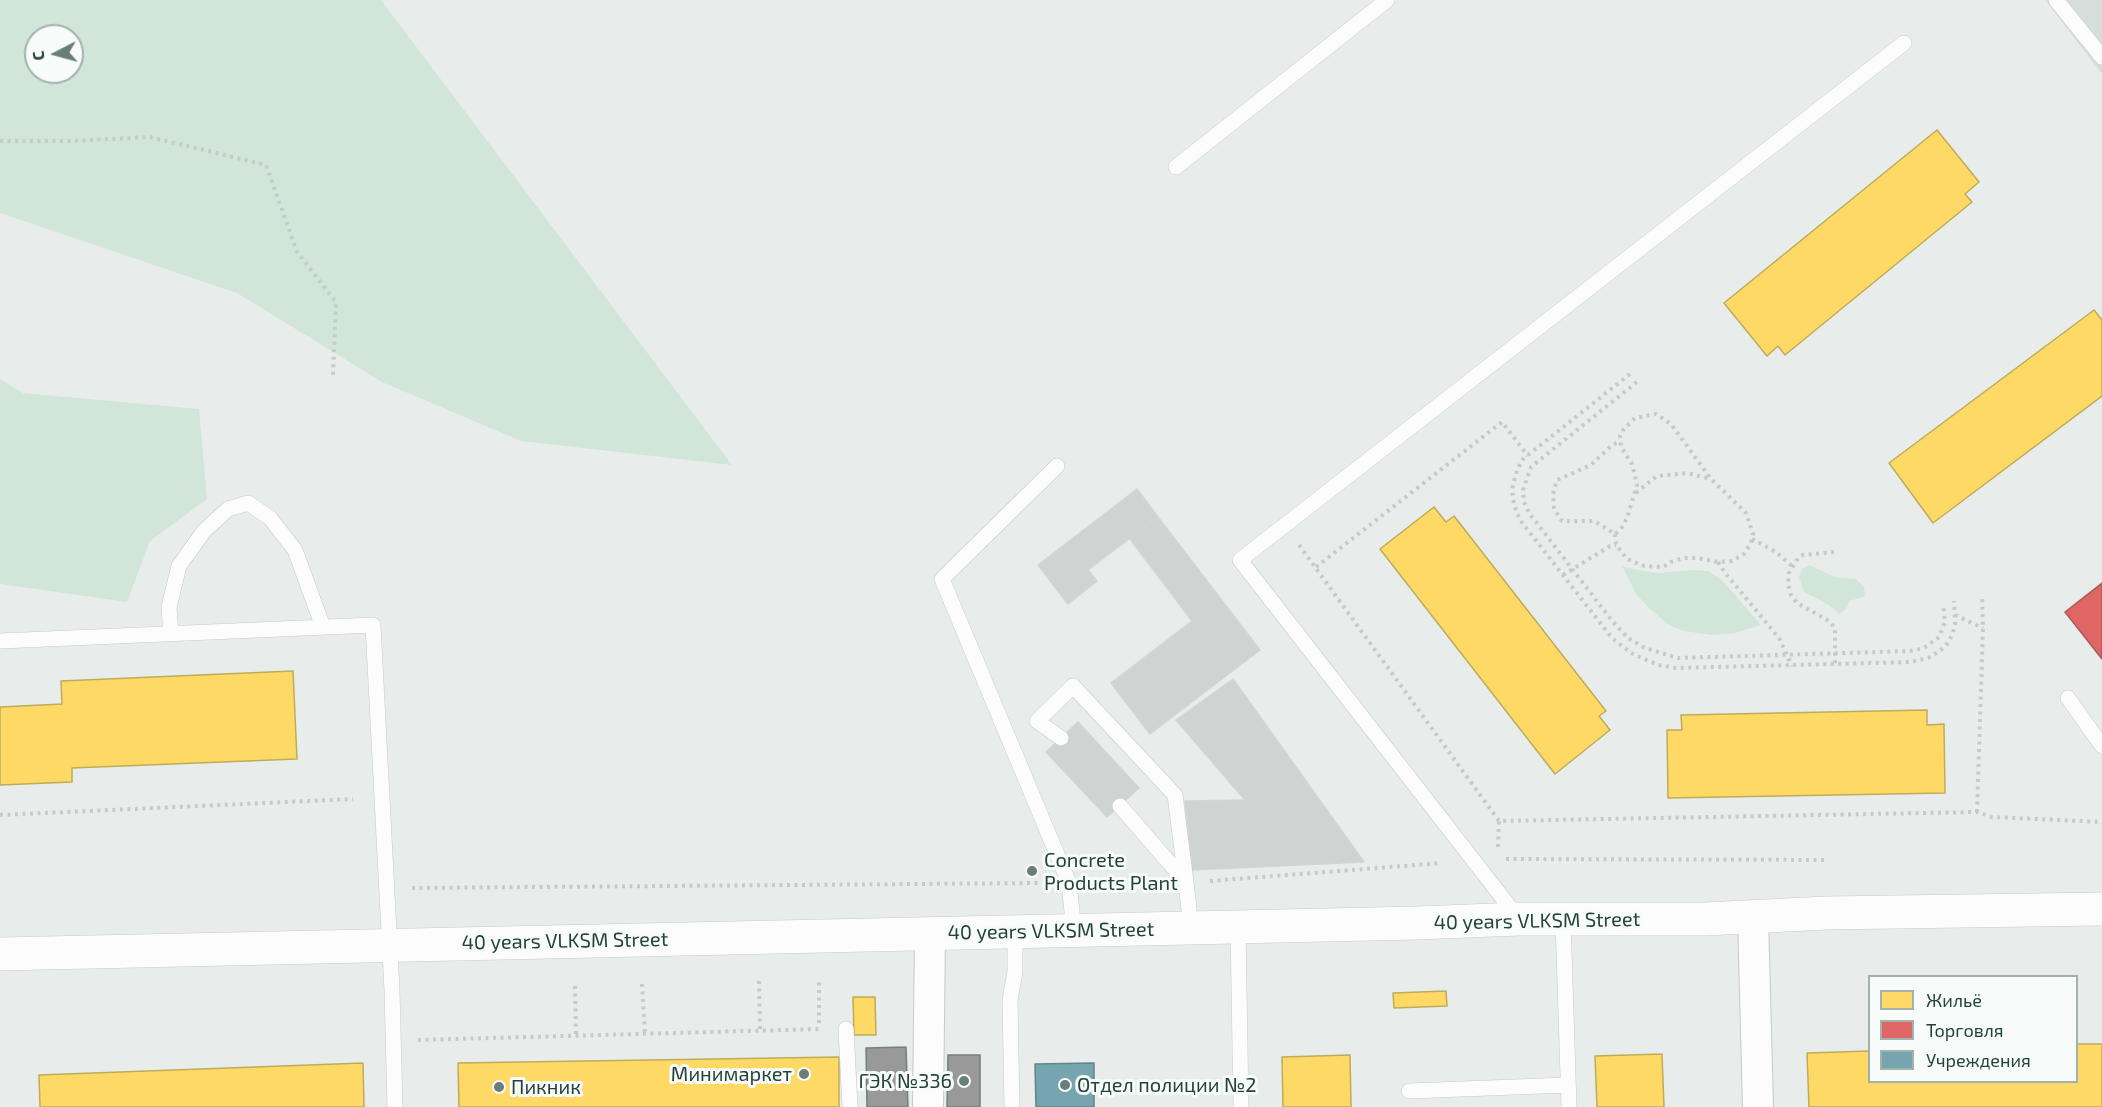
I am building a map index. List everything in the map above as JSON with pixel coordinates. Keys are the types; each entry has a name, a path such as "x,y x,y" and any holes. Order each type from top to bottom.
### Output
{"main road":[{"name":"40 years VLKSM Street","path":"0,954 1405,924 1519,919 1705,919 1827,913 2102,909"}],"street":[{"path":"1753,916 1758,1107"},
{"path":"928,1107 930,933"}],"lane":[{"path":"1176,168 1387,0"},
{"path":"2056,0 2102,57"},
{"path":"1519,919 1240,560 1904,43"},
{"path":"1058,466 942,579 1069,883 1074,931"},
{"path":"171,634 170,607 179,566 204,531 228,509 248,503 270,518 295,550 323,627"},
{"path":"0,641 373,625 390,945 395,1107"},
{"path":"1061,738 1036,721 1073,687 1175,795 1191,928"},
{"path":"2068,698 2102,746"},
{"path":"1120,806 1186,882"},
{"path":"1563,919 1569,1107"},
{"path":"1238,926 1241,1107"},
{"path":"1012,1107 1010,1000 1014,972 1015,932"},
{"path":"846,1029 850,1107"},
{"path":"1409,1090 1569,1085"}],"path":[{"path":"0,141 70,141 150,137 266,165 297,252 336,302 333,375"},
{"path":"1630,374 1523,459 1513,480 1512,489 1514,505 1520,520 1612,638 1640,658 1676,669 1911,662 1928,658 1948,643 1953,633 1954,601"},
{"path":"1637,382 1531,467 1523,490 1527,511 1620,631 1645,648 1678,658 1910,651 1924,648 1934,642 1943,630 1945,615 1943,604"},
{"path":"1650,414 1661,416 1671,424 1712,479 1746,513 1752,527 1752,539 1744,554 1732,561 1718,562 1683,558 1663,567 1644,566 1627,559 1616,545 1615,534 1627,518 1637,485 1634,471 1619,442 1623,430 1635,418 1650,414"},
{"path":"1316,567 1502,422 1528,456"},
{"path":"1615,534 1594,521 1562,520 1554,509 1553,494 1561,477 1591,465 1612,445 1619,442"},
{"path":"1635,494 1657,476 1687,473 1712,479"},
{"path":"1284,526 1499,821 1497,850"},
{"path":"1752,539 1776,552 1792,566"},
{"path":"1563,575 1610,546 1616,545"},
{"path":"1834,552 1803,555 1792,566 1788,584 1791,595 1797,603 1829,621 1833,626 1835,664"},
{"path":"1718,562 1779,638 1792,666"},
{"path":"1977,812 1982,596"},
{"path":"1955,615 1983,628"},
{"path":"0,815 353,799"},
{"path":"1499,821 1977,812 1992,816 2102,822"},
{"path":"819,980 819,1029"},
{"path":"759,981 760,1031"},
{"path":"642,984 645,1034"},
{"path":"575,986 576,1036"},
{"path":"393,1041 846,1029"}],"shaded area":[{"path":"2045,0 2102,0 2102,74"}],"green space":[{"path":"0,0 381,0 732,465 521,441 382,382 237,293 0,213"},
{"path":"0,379 23,393 199,409 207,499 150,541 127,602 0,584"},
{"path":"1809,565 1835,577 1856,579 1864,587 1865,596 1850,601 1846,609 1839,614 1829,605 1804,592 1799,577 1802,569"},
{"path":"1622,566 1658,573 1708,571 1723,581 1761,625 1735,633 1712,635 1684,631 1669,625 1636,594"}],"building: Жильё":[{"path":"1937,130 1979,182 1965,194 1972,202 1785,355 1778,346 1767,356 1724,303"},
{"path":"2094,310 2102,320 2102,396 1933,523 1889,463"},
{"path":"1434,507 1446,522 1454,516 1606,711 1599,716 1610,730 1555,774 1380,549"},
{"path":"293,671 297,759 72,768 72,782 0,785 0,707 62,704 61,681"},
{"path":"1927,710 1927,725 1944,724 1945,793 1668,798 1667,730 1682,730 1681,715"},
{"path":"1446,991 1447,1006 1394,1008 1393,993"},
{"path":"853,997 875,997 876,1035 854,1035"},
{"path":"2078,1044 2102,1044 2102,1107 1809,1107 1807,1053 1868,1051 1868,1083 2078,1083"},
{"path":"1662,1054 1664,1107 1597,1107 1595,1056"},
{"path":"1350,1055 1351,1107 1283,1107 1282,1057"},
{"path":"839,1057 839,1107 459,1107 458,1063"},
{"path":"363,1063 364,1107 40,1107 39,1075"}],"building: Торговля":[{"path":"2102,583 2102,659 2065,612"}],"building: Учреждения":[{"name":"Отдел полиции №2","path":"1094,1063 1094,1107 1036,1107 1035,1064"}],"building: Промзона":[{"path":"906,1047 908,1107 867,1107 866,1048"},
{"name":"ГЭК №336","path":"948,1055 980,1055 980,1107 947,1107"}],"building: Прочее":[{"path":"1137,489 1158,517 1088,570 1097,581 1068,604 1038,565"},
{"path":"1158,517 1260,650 1150,734 1111,683 1192,621 1130,539"},
{"path":"1233,679 1364,862 1192,870 1185,801 1245,800 1176,720"},
{"path":"1078,722 1139,788 1107,817 1046,752"}],"place":[{"name":"Concrete Products Plant","path":"1032,871"},
{"name":"Минимаркет","path":"804,1074"},
{"name":"ГЭК №336","path":"964,1081"},
{"name":"Отдел полиции №2","path":"1065,1085"},
{"name":"Пикник","path":"499,1087"}]}
